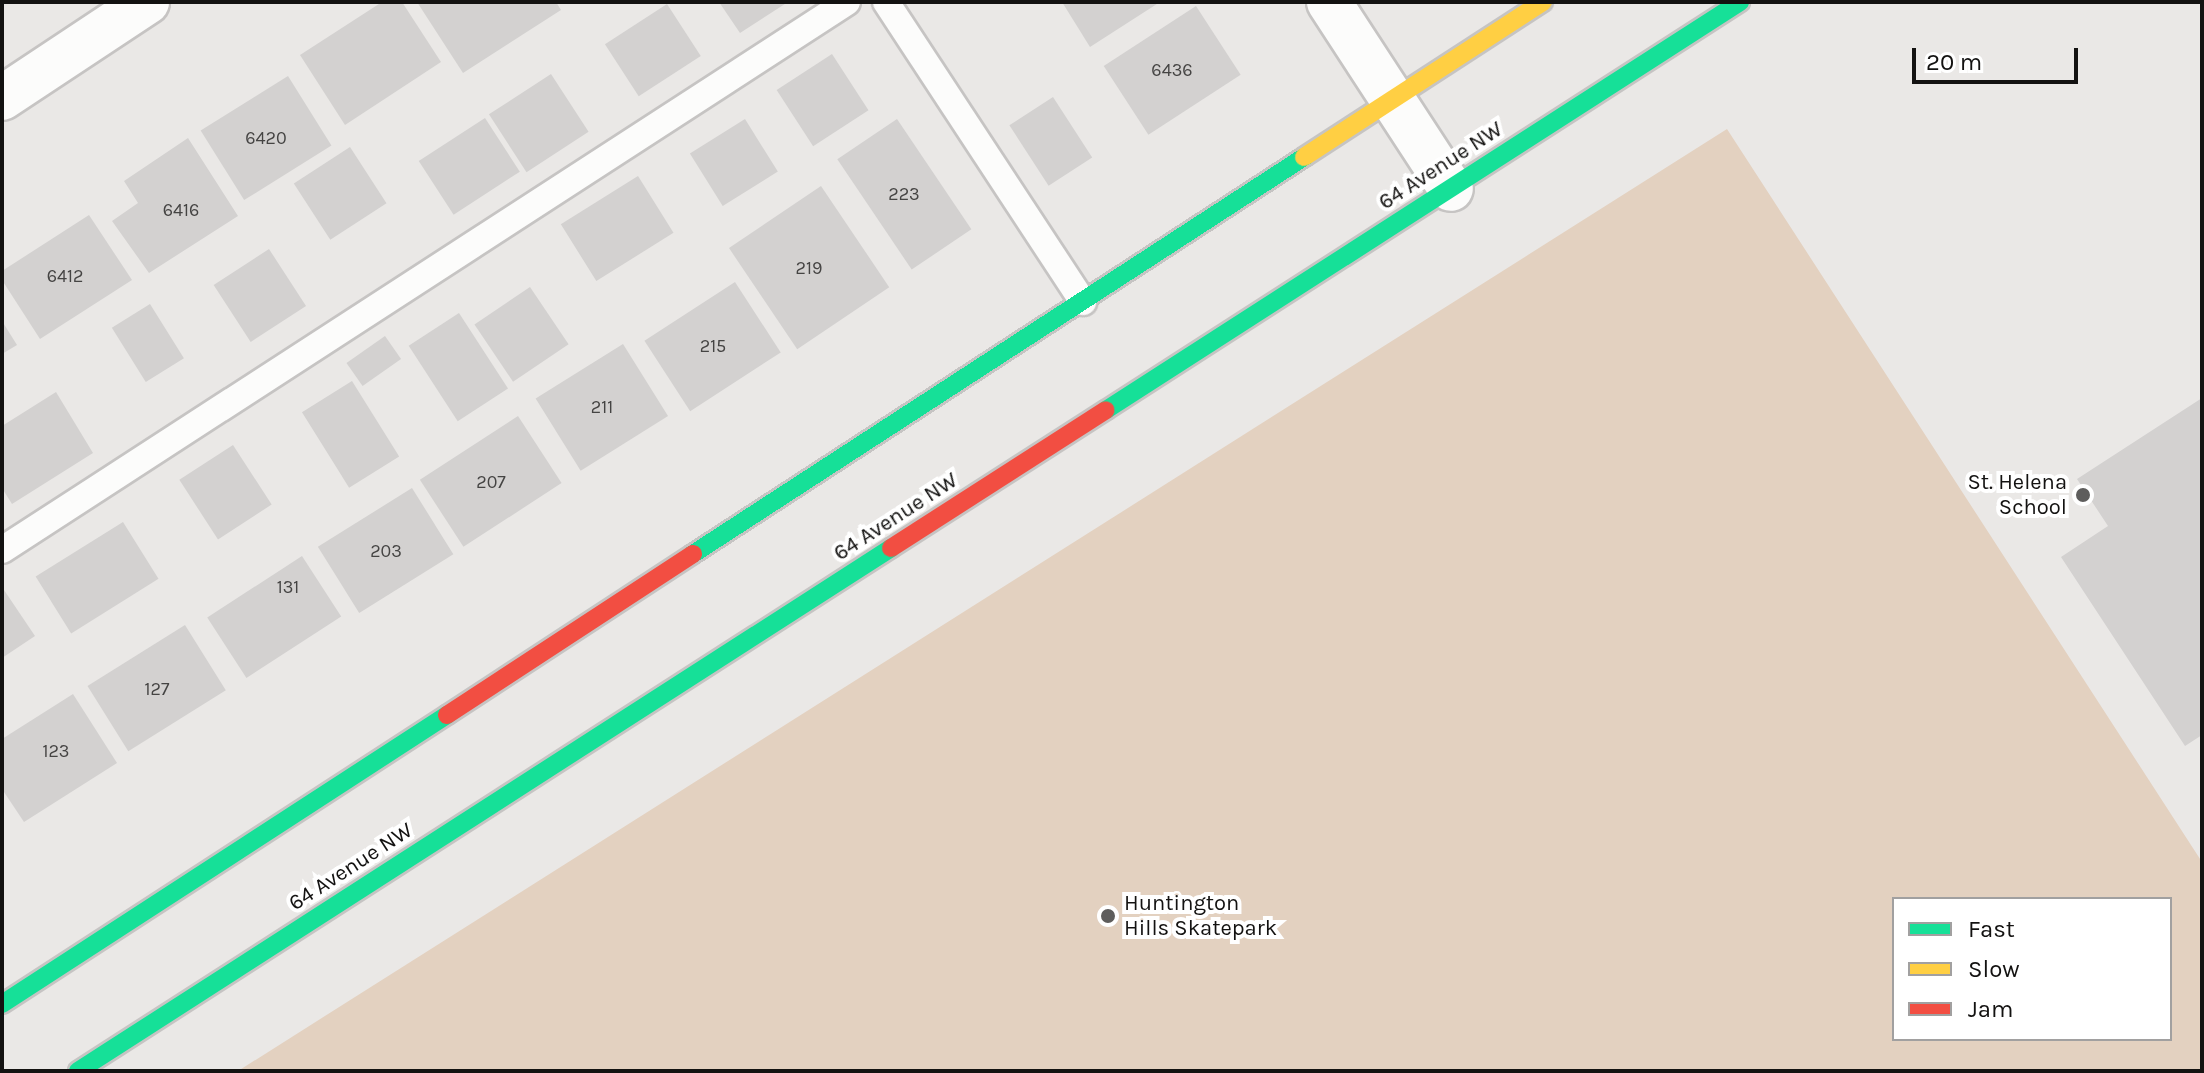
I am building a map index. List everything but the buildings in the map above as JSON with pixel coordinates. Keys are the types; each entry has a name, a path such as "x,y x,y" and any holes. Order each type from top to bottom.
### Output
{"main road":[{"path":"2,1004 1543,2"},
{"name":"64 Avenue NW","path":"78,1071 1740,2"}],"street":[{"path":"2,98 147,2"},
{"path":"1329,2 1451,189"}],"lane":[{"path":"2,550 847,2"},
{"path":"886,2 1083,302"}],"shaded area":[{"path":"1727,129 2202,862 2202,1071 238,1071"}],"traffic: fast":[{"path":"1106,410 1740,2"},
{"path":"693,554 1304,157"},
{"path":"78,1071 891,548"},
{"path":"2,1004 447,715"}],"traffic: slow":[{"path":"1304,157 1543,2"}],"traffic: jam":[{"path":"891,548 1106,410"},
{"path":"447,715 693,554"}],"place":[{"name":"St. Helena School","path":"2083,495"},
{"name":"Huntington Hills Skatepark","path":"1108,916"}]}
